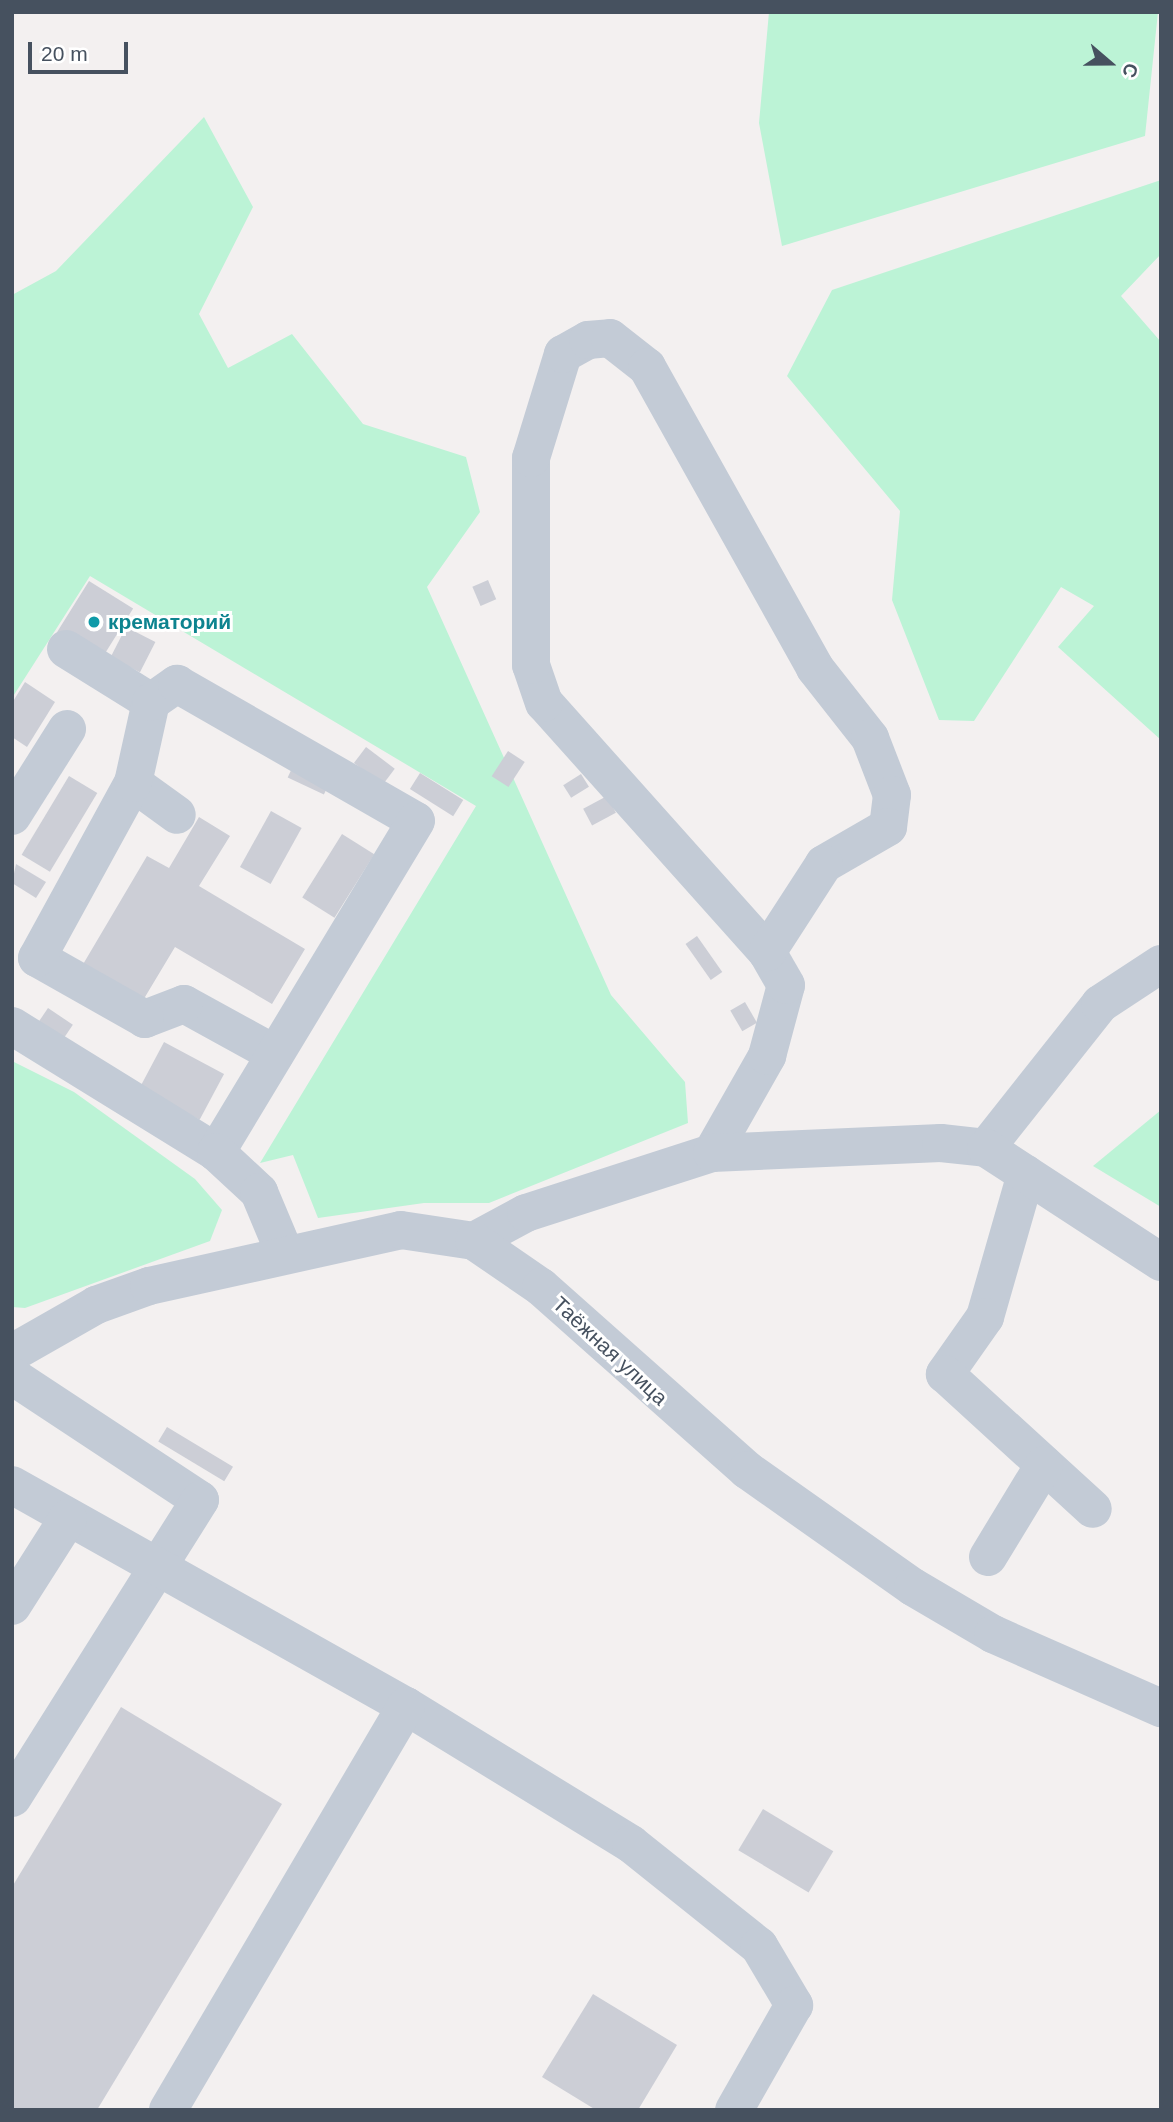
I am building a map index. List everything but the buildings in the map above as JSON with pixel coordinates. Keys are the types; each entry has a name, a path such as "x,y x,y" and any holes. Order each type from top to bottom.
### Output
{"street":[{"path":"712,1153 740,1111 783,1013 786,985 767,952 544,703 531,665 526,610 531,458 563,354 588,340 610,338 647,367 815,668 870,738 892,795 888,827 824,864 767,952"},
{"path":"66,649 151,702"},
{"path":"216,1152 416,821 177,684 151,702 132,783 37,958 145,1019 184,1004 275,1054"},
{"path":"12,816 67,729"},
{"path":"132,783 177,815"},
{"path":"986,1148 1100,1004 1161,964"},
{"path":"12,1026 216,1152 259,1192 285,1254"},
{"path":"474,1241 575,1195 712,1153 941,1143 986,1148 1161,1262"},
{"path":"1026,1174 985,1317 946,1374 1093,1509"},
{"name":"Таёжная улица","path":"12,1353 96,1305 285,1254 401,1230 474,1241 541,1287 747,1470 913,1587 993,1634 1161,1708"},
{"path":"12,1376 200,1500 12,1798"},
{"path":"988,1557 1044,1465"},
{"path":"12,1485 156,1571 406,1706 631,1844 758,1946 794,2005 734,2110"},
{"path":"12,1606 68,1518"},
{"path":"168,2110 406,1706"}],"green space":[{"path":"769,12 1158,12 1145,136 782,246 759,123"},
{"path":"204,117 253,207 199,314 228,368 292,334 363,424 466,457 480,512 427,587 611,995 685,1082 688,1123 489,1203 424,1203 318,1218 293,1155 260,1163 476,806 90,576 12,698 12,295 56,271"},
{"path":"1161,180 1161,254 1121,296 1161,342 1161,740 1058,647 1094,606 1061,587 974,721 939,720 892,600 900,511 787,376 832,290"},
{"path":"12,1061 74,1092 195,1179 222,1210 210,1241 25,1308 12,1307"},
{"path":"1161,1110 1161,1207 1093,1166"}],"place":[{"name":"крематорий","path":"94,622"}]}
